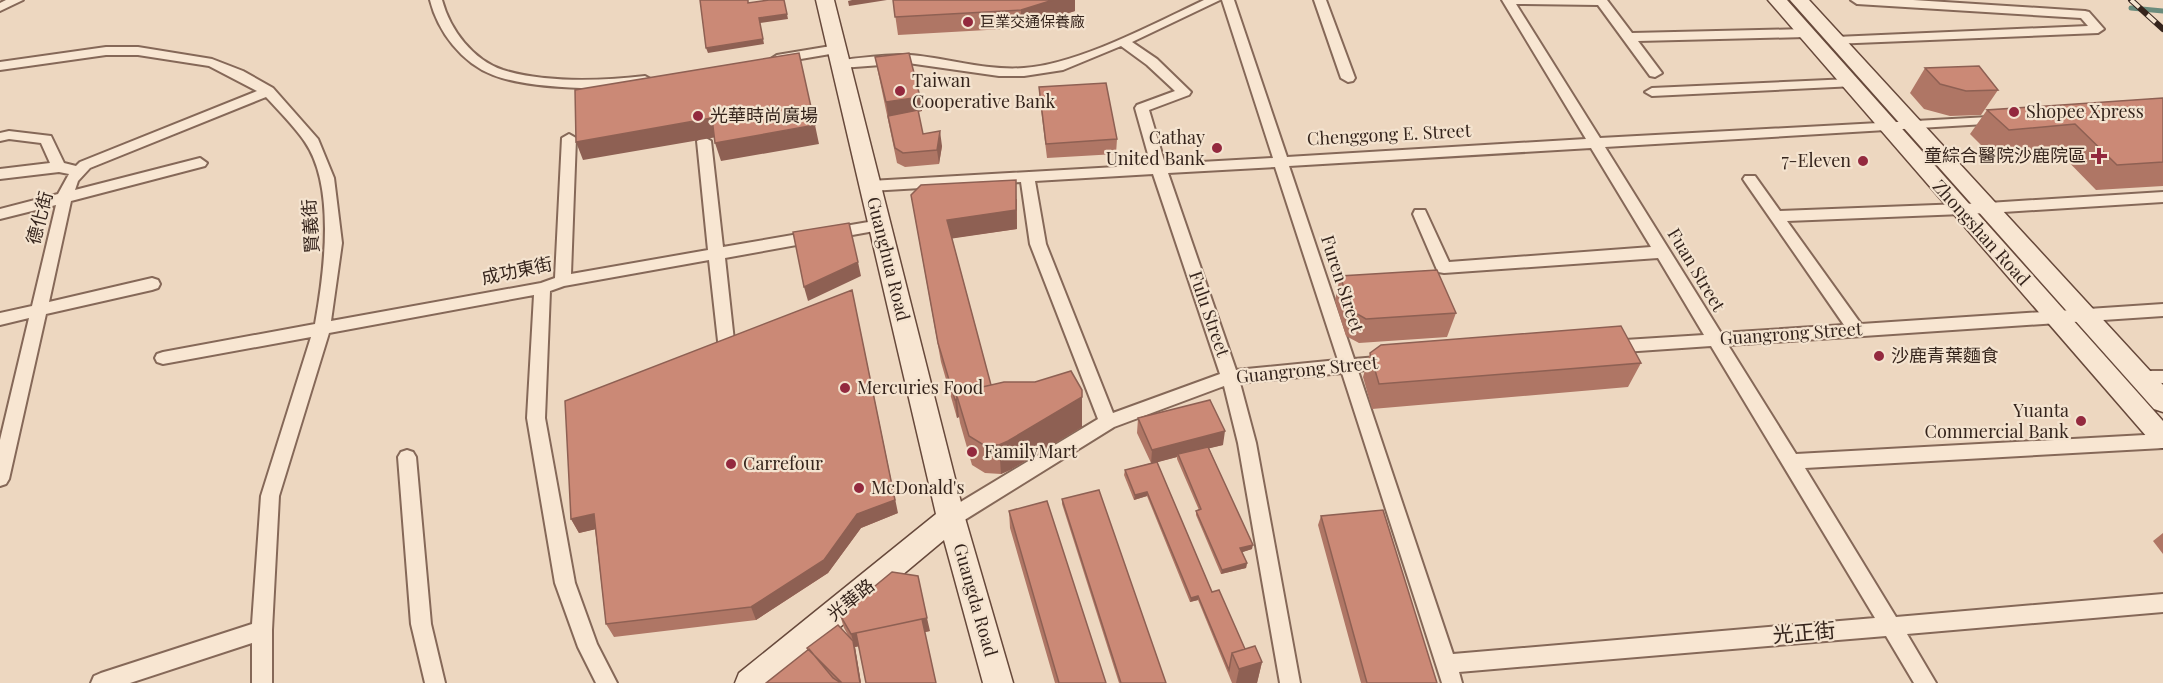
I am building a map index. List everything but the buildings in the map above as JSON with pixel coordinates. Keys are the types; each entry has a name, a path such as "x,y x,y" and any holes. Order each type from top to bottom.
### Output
{"street":[{"path":"0,7 17,0"},
{"path":"436,0 438,16 464,51 497,72 551,82 596,85 653,79"},
{"name":"Guanghua Road","path":"825,0 951,518"},
{"path":"768,60 839,57 908,59 999,72 1024,72 1058,67 1214,0"},
{"name":"Furen Street","path":"1228,0 1449,673"},
{"path":"1320,0 1348,78"},
{"path":"1508,0 1602,1 1655,73"},
{"name":"Fuan Street","path":"1508,0 1926,683"},
{"name":"Zhongshan Road","path":"1777,0 2163,439"},
{"name":"Zhongshan Road","path":"1798,0 2163,402"},
{"path":"1836,41 2097,29 2085,15 1857,0"},
{"path":"1629,37 1806,33"},
{"name":"Fulu Street","path":"1122,41 1152,62 1184,92 1142,108 1230,376 1247,443 1290,683"},
{"name":"賢義街","path":"0,66 106,51 138,51 212,63 268,91 313,141 327,178 334,243 322,328 270,496 262,630 262,683"},
{"path":"1652,92 1850,83"},
{"path":"0,174 59,167 79,171 85,165 268,91"},
{"name":"Chenggong E. Street","path":"870,186 1911,123 2014,119"},
{"path":"0,137 9,135 46,139 59,167"},
{"path":"563,281 569,138"},
{"path":"704,141 726,341"},
{"path":"0,214 200,163"},
{"name":"德化街","path":"0,479 64,196 72,179 79,171"},
{"path":"1027,176 1038,244 1108,422"},
{"path":"1750,179 1856,330"},
{"path":"1776,216 1988,208 2163,197"},
{"path":"1420,214 1444,268 1662,252"},
{"name":"成功東街","path":"163,358 542,288 563,281 880,225"},
{"path":"0,319 152,284"},
{"path":"542,288 536,418 565,583 588,647 607,683"},
{"name":"Guangrong Street","path":"1597,348 2163,310"},
{"name":"Guangrong Street","path":"951,518 1108,422 1230,376 1407,361"},
{"path":"2140,377 2163,377"},
{"path":"1790,462 2163,439"},
{"path":"407,457 421,624 435,683"},
{"name":"光華路","path":"750,683 951,518"},
{"name":"Guangda Road","path":"951,518 998,683"},
{"name":"光正街","path":"1449,673 1891,626 2163,603"},
{"path":"101,683 262,630"}],"waterway":[{"path":"2131,8 2163,11"}],"railway":[{"path":"2131,0 2163,29"}],"place":[{"name":"巨業交通保養廠","path":"968,22"},
{"name":"Taiwan Cooperative Bank","path":"900,91"},
{"name":"Shopee Xpress","path":"2014,112"},
{"name":"光華時尚廣場","path":"698,116"},
{"name":"Cathay United Bank","path":"1217,148"},
{"name":"童綜合醫院沙鹿院區","path":"2099,156"},
{"name":"7-Eleven","path":"1863,161"},
{"name":"沙鹿青葉麵食","path":"1879,356"},
{"name":"Mercuries Food","path":"845,388"},
{"name":"Yuanta Commercial Bank","path":"2081,421"},
{"name":"FamilyMart","path":"972,452"},
{"name":"Carrefour","path":"731,464"},
{"name":"McDonald's","path":"859,488"}]}
